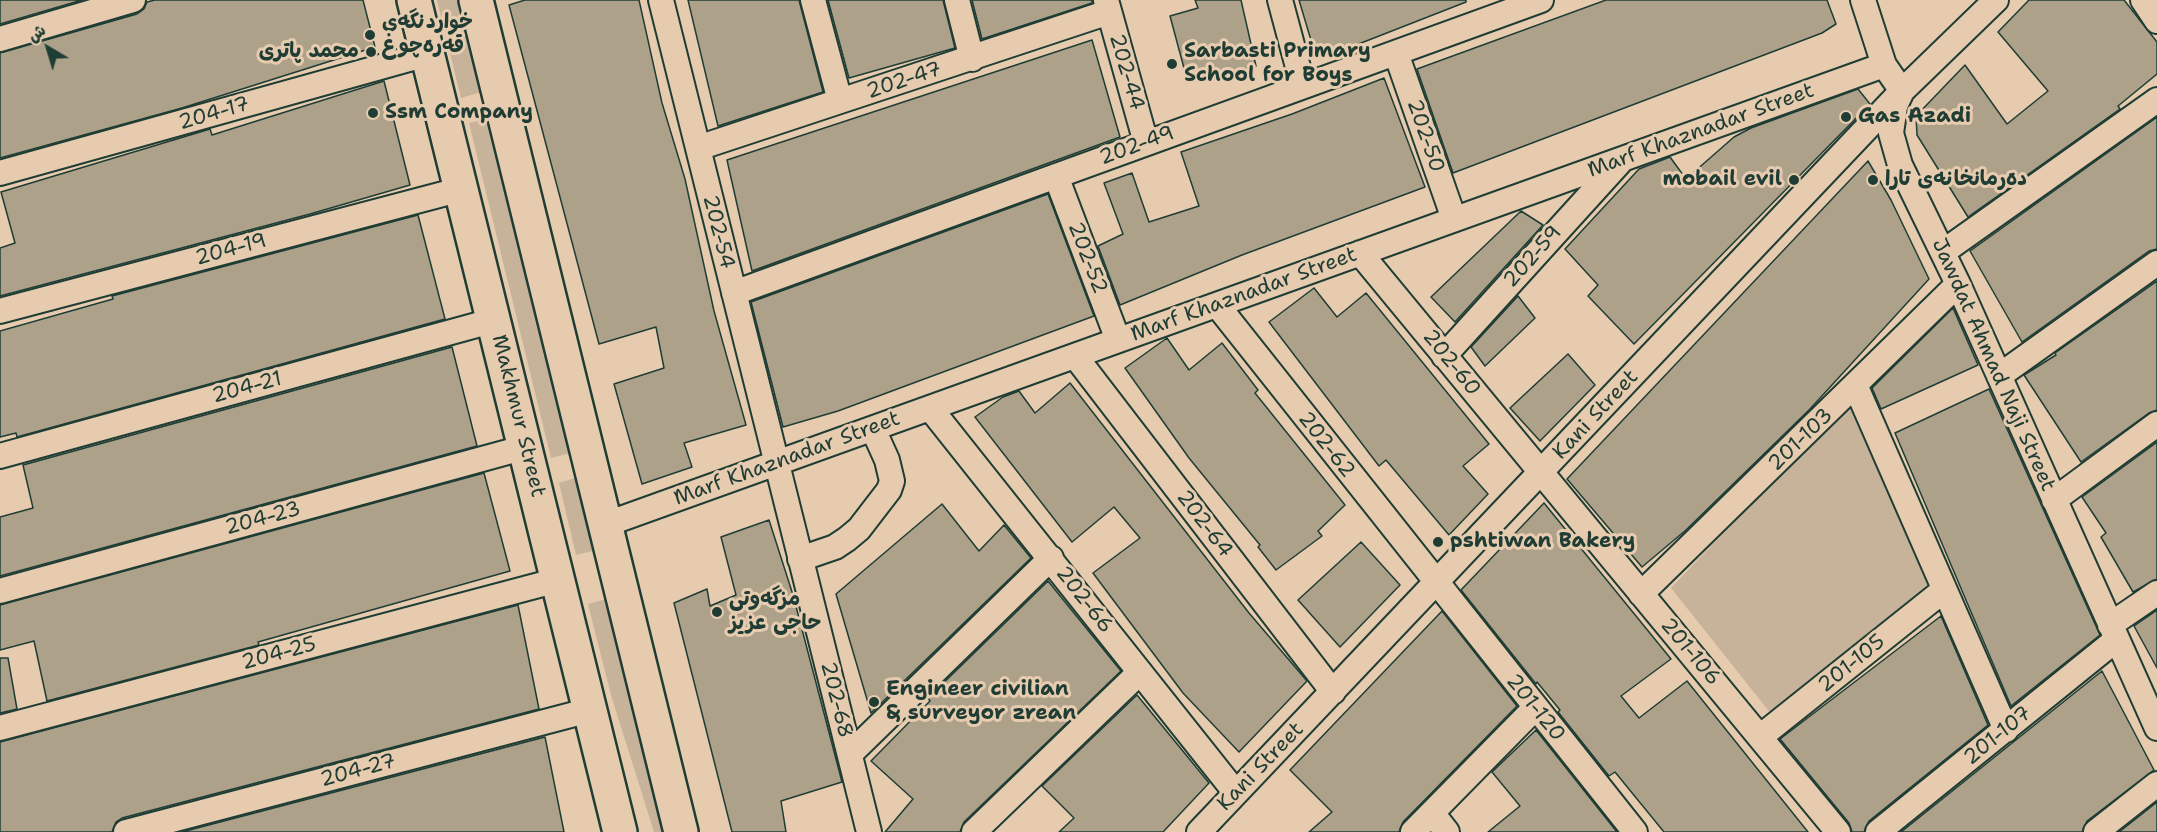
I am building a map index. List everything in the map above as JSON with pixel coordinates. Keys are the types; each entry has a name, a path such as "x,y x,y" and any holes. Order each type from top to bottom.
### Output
{"highway":[{"name":"Makhmur Street","path":"414,0 620,832"},
{"path":"476,0 681,832"}],"street":[{"path":"0,39 133,0"},
{"name":"202-54","path":"661,0 776,463"},
{"path":"813,0 840,101"},
{"path":"957,0 972,59"},
{"path":"1280,0 1303,86"},
{"name":"202-49","path":"734,293 1541,0"},
{"path":"1863,0 1884,65 1902,91"},
{"name":"Kani Street","path":"1199,832 1902,91 1996,0"},
{"path":"2143,0 2157,21"},
{"name":"202-47","path":"698,148 972,59 1107,6"},
{"name":"202-44","path":"1107,6 1146,143"},
{"name":"202-50","path":"1396,53 1454,219"},
{"name":"204-17","path":"0,173 428,54"},
{"name":"Marf Khaznadar Street","path":"604,525 1884,65"},
{"name":"Jawdat Ahmad Naji Street","path":"1902,91 1892,120 1893,143 1900,165 1958,284 2157,728"},
{"path":"1942,252 2157,100"},
{"name":"202-59","path":"1444,356 1622,159"},
{"name":"202-52","path":"1056,176 1118,340"},
{"name":"204-19","path":"0,311 462,189"},
{"name":"202-60","path":"1360,253 1541,473"},
{"path":"1999,376 2157,263"},
{"name":"201-103","path":"1641,594 1856,387 1958,284"},
{"name":"202-62","path":"1216,305 1435,584"},
{"name":"204-21","path":"0,456 495,320"},
{"name":"202-64","path":"1075,356 1333,692"},
{"path":"1856,387 2006,730"},
{"name":"202-66","path":"930,408 1236,793"},
{"path":"2054,500 2157,424"},
{"path":"800,559 835,547 847,539 859,529 889,490 892,481 887,460 873,429"},
{"name":"204-23","path":"0,591 526,447"},
{"name":"202-68","path":"776,463 869,832"},
{"name":"201-106","path":"1541,473 1838,832"},
{"path":"850,754 1051,558"},
{"name":"204-25","path":"0,728 558,580"},
{"name":"201-120","path":"1435,584 1635,832"},
{"name":"201-105","path":"1760,737 1944,590"},
{"name":"201-107","path":"1878,832 2006,730 2157,592"},
{"path":"974,832 1140,672"},
{"path":"1413,832 1535,708"},
{"name":"204-27","path":"126,832 590,710"},
{"path":"2096,832 2157,784"},
{"path":"1432,813 1447,832"}],"shaded area":[{"path":"437,0 458,0 481,92 461,98"},
{"path":"487,119 571,453 551,458 469,123"},
{"path":"1849,401 1929,589 1772,715 1671,588"},
{"path":"575,478 593,551 576,555 559,483"},
{"path":"606,599 662,832 654,832 611,695 588,604"}],"building":[{"path":"0,0 82,0 0,24"},
{"path":"155,0 363,0 375,47 182,108 0,158 0,53 137,14 144,9 147,2"},
{"path":"525,0 639,0 662,103 685,179 714,311 746,425 684,443 692,467 642,484 614,384 664,368 656,327 599,344 509,5"},
{"path":"688,0 799,0 823,92 718,126"},
{"path":"828,0 943,0 955,48 849,78"},
{"path":"972,0 1092,0 1092,3 982,39"},
{"path":"1195,0 1241,0 1256,66 1188,83 1170,16 1198,8"},
{"path":"1299,0 1466,0 1466,2 1356,45 1316,57"},
{"path":"1606,0 1827,0 1836,24 1822,33 1453,173 1417,69"},
{"path":"2029,0 2124,0 2157,42 2157,74 2118,106 2120,109 1968,217 1917,135 1916,116 1965,65 2007,124 2048,91 1998,32"},
{"path":"1092,40 1120,137 752,271 727,160"},
{"path":"1384,78 1425,187 1242,255 1120,305 1098,246 1123,234 1104,183 1132,173 1149,222 1199,206 1181,152 1292,114"},
{"path":"384,81 410,185 310,214 0,296 0,248 15,243 1,192 210,129 212,135"},
{"path":"1858,89 1870,104 1634,344 1588,296 1598,285 1565,249 1639,169 1670,157 1686,179 1734,137 1751,128"},
{"path":"2157,117 2157,249 2149,251 2022,342 1970,251"},
{"path":"1868,161 1891,200 1929,279 1810,409 1686,530 1642,567 1567,479"},
{"path":"1048,194 1094,316 838,411 783,427 751,302"},
{"path":"1521,211 1543,225 1455,322 1431,297"},
{"path":"418,215 445,319 17,437 16,433 0,437 0,331 113,299 112,296"},
{"path":"2157,281 2157,410 2149,413 2081,462 2024,375 2056,355 2055,353"},
{"path":"1314,288 1337,317 1366,293 1489,444 1463,466 1488,494 1449,535 1386,460 1379,466 1269,322"},
{"path":"1518,296 1535,318 1485,366 1471,347"},
{"path":"1953,308 1978,365 1881,409 1872,388"},
{"path":"1167,338 1189,370 1222,343 1258,390 1255,393 1345,505 1318,531 1322,536 1276,570 1258,547 1260,545 1189,458 1125,368"},
{"path":"452,347 477,446 0,576 0,517 33,508 23,465"},
{"path":"1568,354 1595,385 1540,441 1510,408"},
{"path":"1070,383 1249,613 1307,681 1239,752 1183,693 1093,573 1140,538 1114,507 1072,542 975,417 1003,397 1019,391 1035,413"},
{"path":"1989,389 2100,635 2011,706 1895,433"},
{"path":"2157,442 2157,579 2133,592 2101,537 2106,533 2082,497"},
{"path":"484,473 510,571 258,642 259,645 47,701 34,641 0,650 0,605"},
{"path":"1544,503 1671,659 1621,696 1639,718 1687,681 1808,832 1664,832 1615,772 1609,776 1558,712 1560,710 1537,682 1536,684 1461,590"},
{"path":"942,504 979,551 1004,525 1031,558 871,713 836,594"},
{"path":"769,520 793,595 842,782 781,801 786,832 732,832 674,603 707,589 710,606 736,595 721,537"},
{"path":"1361,542 1400,585 1340,647 1298,600"},
{"path":"1048,581 1121,671 964,822 960,832 885,832 913,799 871,761 930,701 928,698"},
{"path":"518,605 539,709 122,818 116,822 112,832 0,832 0,742"},
{"path":"2157,610 2157,668 2134,626"},
{"path":"1442,611 1517,706 1403,822 1399,832 1309,832 1332,812 1290,770"},
{"path":"1941,616 1988,725 1869,821 1864,832 1852,832 1849,823 1780,739"},
{"path":"0,658 8,658 17,709 0,713"},
{"path":"2102,671 2154,770 2087,821 2082,832 1901,832"},
{"path":"1137,695 1209,783 1163,832 1059,832 1074,818 1042,786"},
{"path":"1536,730 1617,832 1488,832 1520,806 1492,772"},
{"path":"545,737 564,832 182,832"},
{"path":"2157,802 2157,832 2119,832"}],"place":[{"name":"خواردنگەی قەرەچوغ","path":"370,35"},
{"name":"محمد پاتری","path":"371,52"},
{"name":"Sarbasti Primary School for Boys","path":"1172,64"},
{"name":"Ssm Company","path":"373,113"},
{"name":"Gas Azadi","path":"1846,117"},
{"name":"mobail evil","path":"1794,180"},
{"name":"دەرمانخانەی تارا","path":"1873,180"},
{"name":"pshtiwan Bakery","path":"1438,542"},
{"name":"مزگەوتی حاجی عزیز","path":"717,612"},
{"name":"Engineer civilian & surveyor zrean","path":"874,702"}]}
